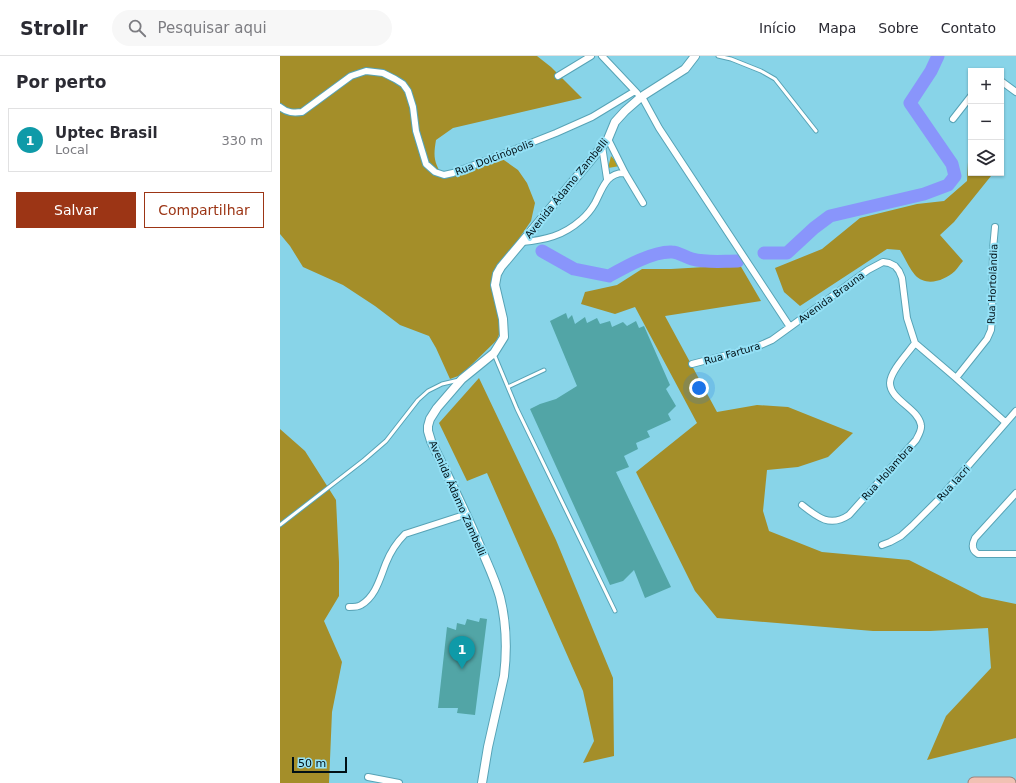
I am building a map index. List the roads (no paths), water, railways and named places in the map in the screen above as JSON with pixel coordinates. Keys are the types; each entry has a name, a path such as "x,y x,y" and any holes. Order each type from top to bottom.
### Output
{"highway":[{"path":"974,783 1016,780"},
{"path":"990,782 1010,783"}],"street":[{"path":"558,76 591,56"},
{"name":"Avenida Brauna","path":"602,56 641,97 659,128 790,327 868,270 883,262 895,266 902,278 907,318 915,343"},
{"name":"Avenida Ádamo Zambelli","path":"482,783 488,747 506,666 503,613 500,597 493,576 467,514 431,441 428,426 433,414 462,379 494,353 504,337 503,319 495,290 496,279 501,267 608,139 615,122 625,111 641,97 685,69 695,56"},
{"name":"Rua Dolcinópolis","path":"280,107 289,112 302,112 351,76 366,71 383,73 403,84 408,91 413,107 416,131 426,164 435,172 444,175 490,159 592,117 635,91"},
{"path":"1004,83 1016,92"},
{"path":"953,119 968,100"},
{"path":"608,139 625,173 643,203"},
{"path":"602,146 607,179"},
{"path":"522,242 542,240 553,237 575,226 591,209 607,179 615,173 625,173"},
{"name":"Rua Hortolândia","path":"956,378 987,339 990,330 992,317 993,249 995,227"},
{"name":"Rua Fartura","path":"692,364 754,348 772,340 790,327"},
{"path":"915,343 1005,422"},
{"name":"Rua Holambra","path":"802,505 816,516 826,520 836,522 843,519 916,440 920,433 921,425 915,415 892,392 890,382 894,372 915,343"},
{"name":"Rua Iacri","path":"882,545 902,536 941,498 1016,411"},
{"path":"1016,494 975,538 972,547 974,552 978,554 1016,554"},
{"path":"349,607 360,606 368,599 379,582 387,561 399,540 405,534 467,514"},
{"path":"368,777 399,783"}],"lane":[{"path":"718,56 731,59 761,71 776,79 816,131"},
{"path":"494,353 508,387 615,611"},
{"path":"508,387 544,370"},
{"path":"280,525 364,460 386,441 418,400 428,391 442,384 462,379"}],"waterway":[{"path":"764,253 787,253 814,228 830,216 924,194 948,185 955,176 952,164 910,103 931,71 938,56"},
{"path":"542,251 574,269 609,276 639,260 664,252 674,252 692,259 703,261 738,261"}],"place":[{"name":"Uptec Brasil","path":"462,669"}]}
